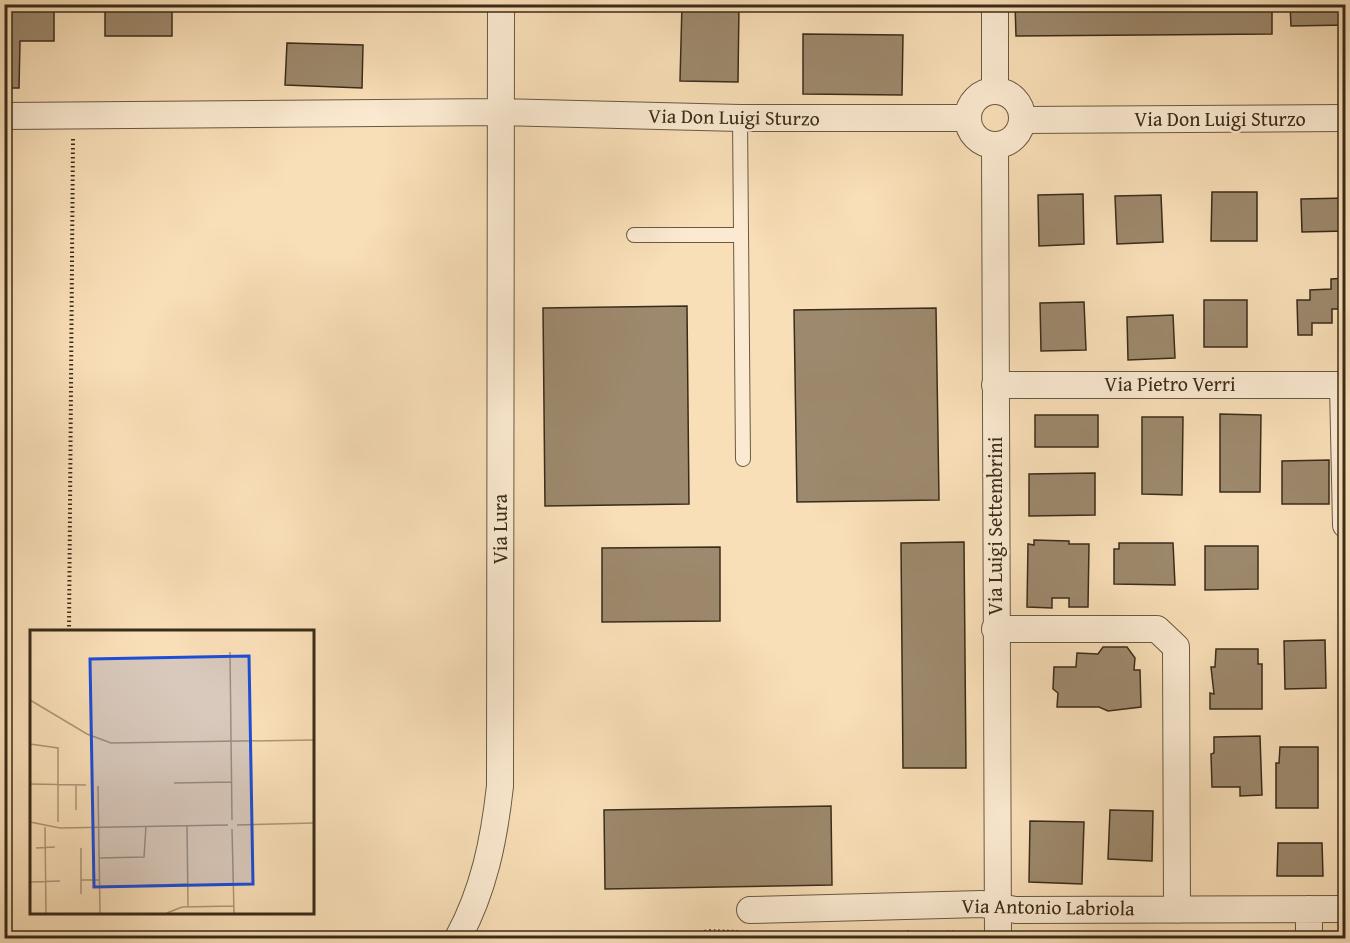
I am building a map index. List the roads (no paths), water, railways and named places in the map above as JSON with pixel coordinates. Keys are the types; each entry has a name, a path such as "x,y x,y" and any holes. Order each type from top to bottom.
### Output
{"street":[{"name":"Via Lura","path":"458,939 481,888 489,858 500,786 501,4"},
{"path":"995,4 995,90"},
{"path":"995,90 1004,92 1018,102 1022,120 1019,131 1011,140 995,145 979,140 973,133 968,118 969,109 979,96 995,90"},
{"name":"Via Don Luigi Sturzo","path":"4,116 501,112 740,118 968,118"},
{"name":"Via Don Luigi Sturzo","path":"1022,120 1346,118"},
{"name":"Via Luigi Settembrini","path":"995,145 988,234 994,385 998,939"},
{"name":"Via Pietro Verri","path":"994,385 1344,385"},
{"path":"1344,385 1346,525"},
{"path":"996,629 1157,629 1176,647 1177,910"},
{"name":"Via Antonio Labriola","path":"750,910 982,904 997,908 1346,909"},
{"path":"1309,909 1309,939"}],"lane":[{"path":"740,118 743,459"},
{"path":"634,235 741,235"}]}
